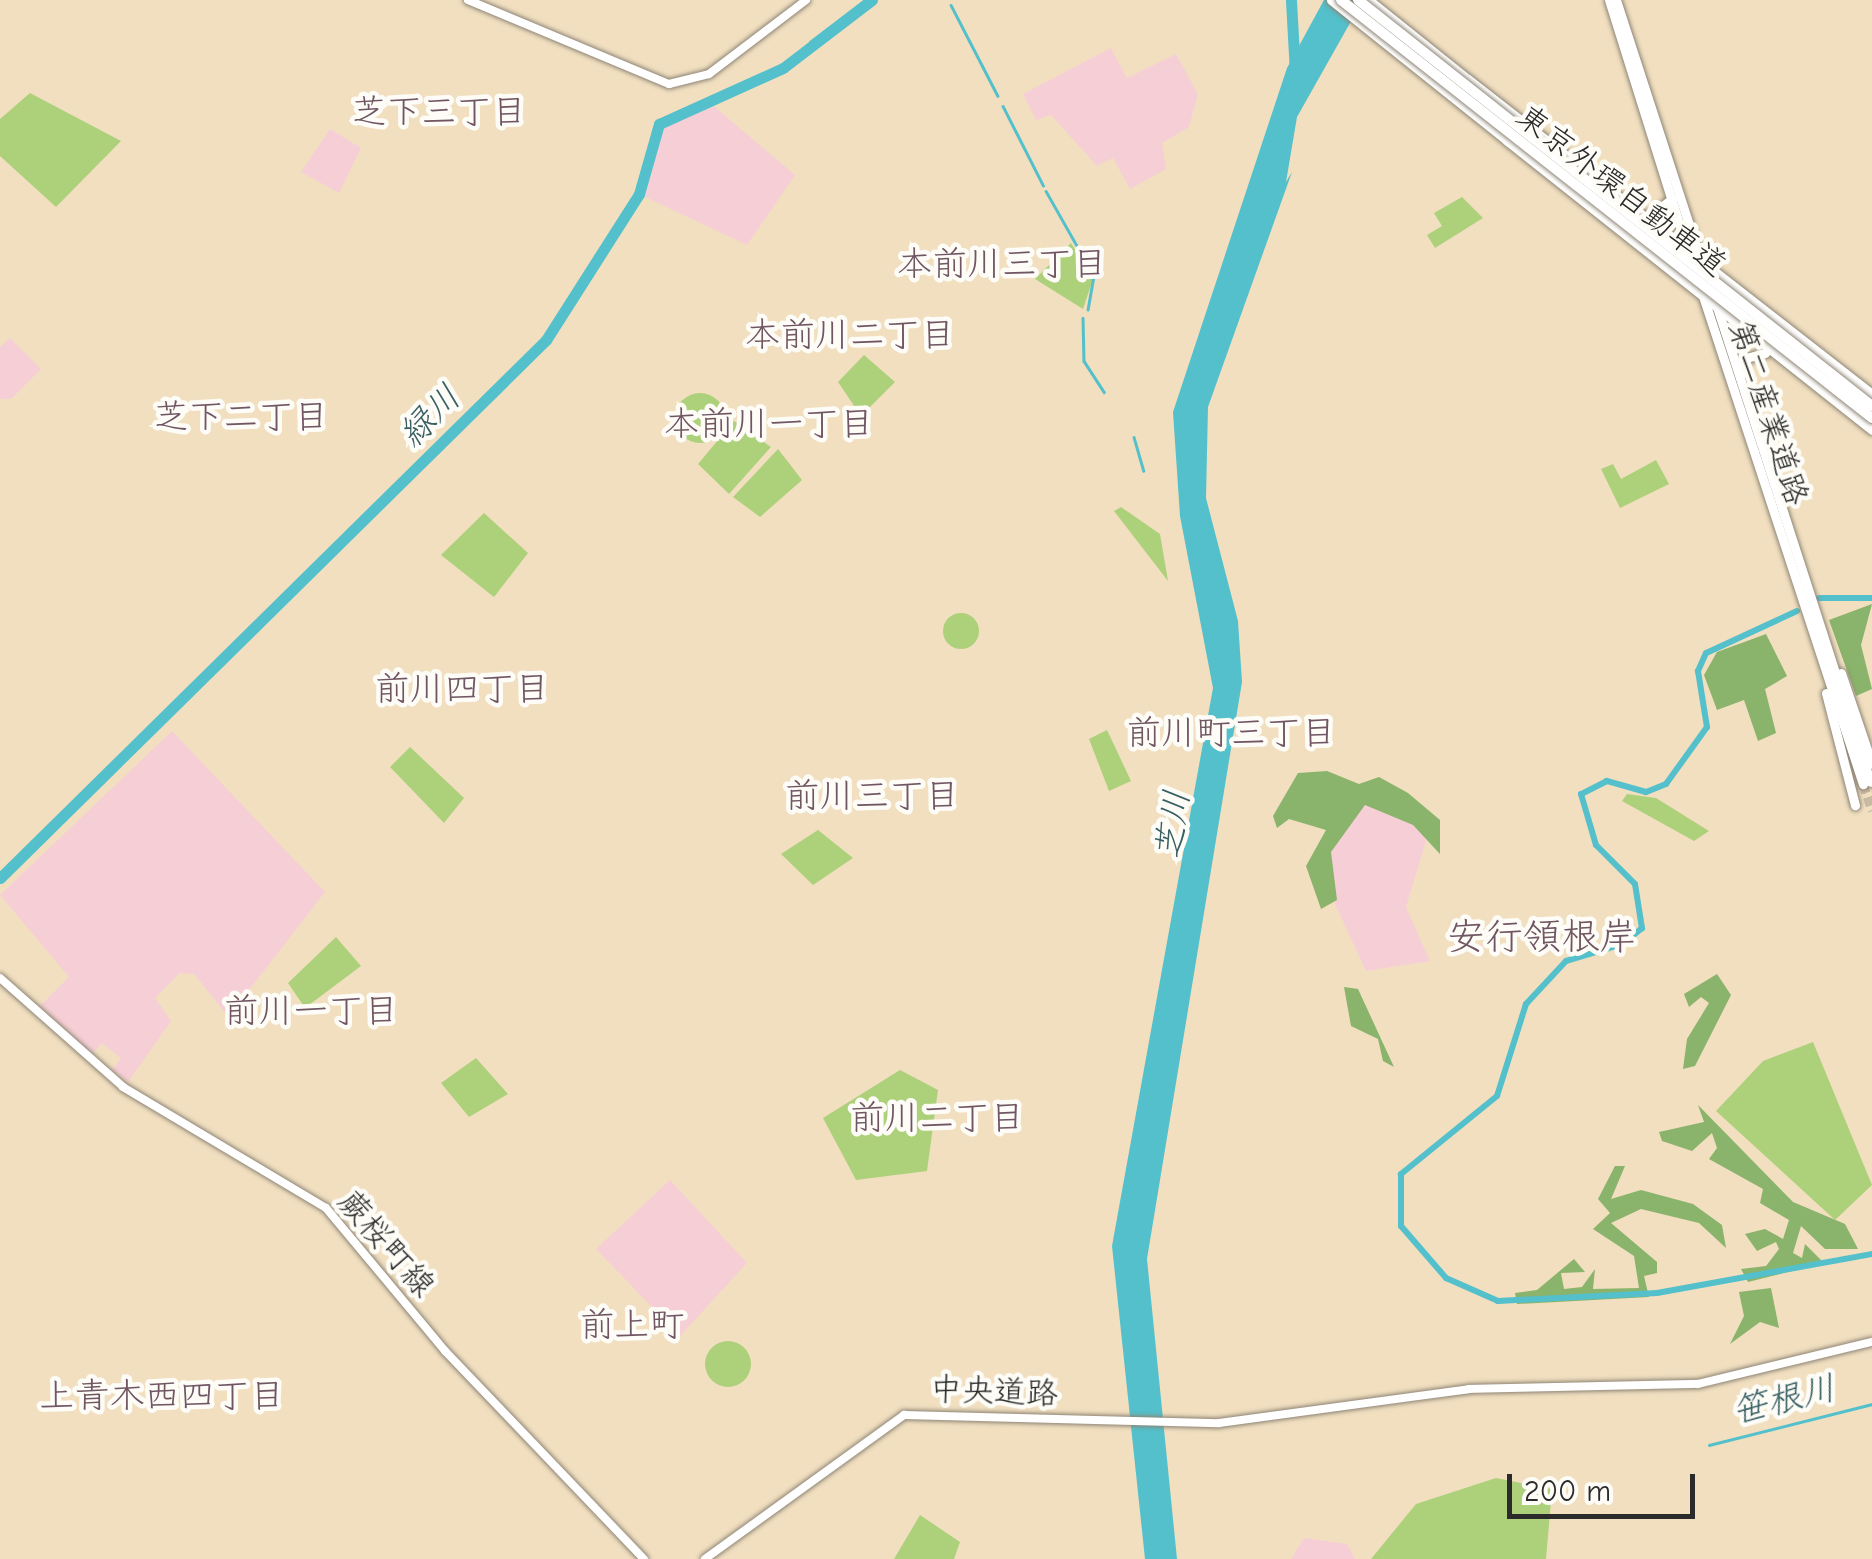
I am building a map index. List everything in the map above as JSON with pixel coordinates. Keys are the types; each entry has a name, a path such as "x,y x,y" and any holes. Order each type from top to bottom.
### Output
{"highway":[{"name":"東京外環自動車道","path":"1340,0 1872,418"},
{"name":"東京外環自動車道","path":"1358,0 1872,406"}],"main road":[{"path":"468,0 669,84 710,74 806,0"},
{"path":"1331,0 1640,246"},
{"path":"1368,0 1872,396"},
{"name":"第二産業道路","path":"1608,0 1817,646 1866,783"},
{"name":"第二産業道路","path":"1616,0 1822,630 1866,783"},
{"path":"1506,140 1765,353 1872,428"},
{"path":"1646,220 1664,214 1672,199"},
{"path":"1751,306 1872,396"},
{"path":"1752,334 1872,428"},
{"path":"1740,376 1746,358 1765,353"},
{"path":"1822,630 1872,764"},
{"path":"1817,646 1855,805"},
{"name":"蕨桜町線","path":"0,978 124,1087 326,1208 444,1351 644,1559"},
{"name":"中央道路","path":"705,1559 898,1416 1209,1423 1469,1389 1698,1384 1872,1342"}],"shaded area":[{"path":"1111,48 1127,78 1176,54 1198,94 1189,127 1162,143 1166,169 1130,189 1113,158 1097,166 1051,115 1036,120 1023,94"},
{"path":"709,102 795,175 747,245 641,195 661,125"},
{"path":"330,129 361,148 339,193 301,172"},
{"path":"10,338 41,369 11,399 0,399 0,347"},
{"path":"172,731 325,892 238,1004 245,1012 234,1024 194,974 180,973 155,998 171,1021 128,1082 112,1070 121,1058 102,1043 91,1055 40,1006 69,977 0,895"},
{"path":"1361,787 1428,834 1406,907 1430,961 1366,971 1335,904 1323,867"},
{"path":"670,1180 747,1263 680,1336 596,1249"},
{"path":"1304,1538 1347,1544 1355,1559 1291,1559"}],"green space":[{"path":"30,93 121,141 56,207 0,156 0,119"},
{"path":"1462,197 1483,218 1435,248 1427,235 1442,226 1434,213"},
{"path":"1071,243 1093,279 1083,309 1035,279"},
{"path":"864,355 895,382 861,416 838,382"},
{"path":"700,393 718,400 725,418 718,436 700,443 682,436 675,418 682,400"},
{"path":"734,421 771,447 729,494 698,464"},
{"path":"778,449 802,480 760,517 733,497"},
{"path":"1656,460 1669,484 1620,508 1601,469 1613,464 1621,479"},
{"path":"1121,507 1160,534 1168,581 1114,511"},
{"path":"484,513 528,553 494,597 441,555"},
{"path":"1872,604 1861,645 1872,689 1856,696 1829,620"},
{"path":"961,613 974,618 979,631 974,644 961,649 948,644 943,631 948,618"},
{"path":"1766,634 1787,676 1765,689 1776,733 1758,741 1744,700 1717,710 1704,675 1717,652"},
{"path":"1107,730 1131,781 1109,791 1089,739"},
{"path":"410,747 464,798 444,823 390,767"},
{"path":"1327,771 1359,784 1379,777 1408,793 1440,820 1440,854 1413,825 1365,805 1331,852 1337,900 1321,909 1306,866 1326,830 1289,819 1277,828 1273,816 1298,773"},
{"path":"1627,794 1656,798 1709,831 1694,841 1622,801"},
{"path":"818,830 853,858 813,885 781,854"},
{"path":"336,937 361,966 305,1008 288,983"},
{"path":"1717,974 1731,995 1695,1066 1683,1069 1687,1039 1709,1003 1701,997 1689,1007 1684,994"},
{"path":"1344,987 1358,989 1394,1067 1383,1061 1378,1039 1351,1026"},
{"path":"1813,1042 1872,1185 1835,1220 1716,1111 1763,1061"},
{"path":"476,1058 508,1094 469,1117 441,1083"},
{"path":"900,1070 938,1090 927,1171 856,1180 823,1118"},
{"path":"1698,1105 1793,1202 1845,1224 1858,1249 1825,1249 1801,1226 1793,1253 1802,1258 1805,1244 1824,1263 1748,1282 1741,1269 1766,1266 1779,1249 1776,1242 1757,1251 1745,1234 1765,1229 1783,1239 1789,1220 1760,1203 1763,1189 1709,1159 1717,1148 1712,1133 1692,1151 1662,1141 1659,1132 1704,1122"},
{"path":"1615,1166 1625,1166 1611,1199 1641,1190 1693,1204 1722,1225 1726,1248 1699,1223 1641,1209 1611,1223 1657,1262 1657,1273 1644,1276 1649,1297 1517,1304 1515,1293 1537,1290 1574,1259 1585,1272 1561,1273 1564,1289 1582,1287 1595,1269 1593,1289 1639,1288 1634,1256 1593,1229 1610,1213 1598,1199"},
{"path":"1771,1288 1779,1328 1760,1322 1730,1344 1744,1316 1739,1292"},
{"path":"728,1341 744,1348 751,1364 744,1380 728,1387 712,1380 705,1364 712,1348"},
{"path":"1496,1478 1552,1489 1546,1559 1371,1559 1416,1504"},
{"path":"920,1515 960,1542 954,1559 894,1559"}],"water":[{"path":"1324,0 1363,0 1297,117 1286,182 1292,172 1208,407 1206,498 1238,621 1242,682 1147,1259 1177,1559 1145,1559 1112,1246 1213,688 1180,516 1173,412 1287,68"}],"waterway":[{"path":"810,42 865,0"},
{"name":"緑川","path":"0,878 546,340 639,194 659,124 783,68 872,0"},
{"path":"1291,1 1295,72"},
{"path":"951,5 998,96"},
{"path":"1003,106 1043,185"},
{"path":"1046,191 1094,276 1088,309"},
{"path":"1083,318 1084,361 1104,392"},
{"path":"1134,437 1144,471"},
{"path":"1819,598 1872,598"},
{"path":"1797,611 1706,653 1698,671 1707,727 1666,784 1646,792 1607,781 1581,794 1596,845 1635,884 1642,928 1623,944 1566,961 1526,1004 1497,1096 1401,1174 1401,1226 1446,1278 1498,1301 1657,1293 1872,1254"},
{"name":"笹根川","path":"1709,1445 1872,1404"}],"tunnel":[{"path":"1863,784 1872,810"}],"district":[{"name":"芝下三丁目","path":"439,112"},
{"name":"本前川三丁目","path":"1002,264"},
{"name":"本前川二丁目","path":"850,335"},
{"name":"芝下二丁目","path":"241,417"},
{"name":"本前川一丁目","path":"769,424"},
{"name":"前川四丁目","path":"462,689"},
{"name":"前川町三丁目","path":"1231,733"},
{"name":"前川三丁目","path":"872,796"},
{"name":"安行領根岸","path":"1542,938"},
{"name":"前川一丁目","path":"311,1011"},
{"name":"前川二丁目","path":"937,1118"},
{"name":"前上町","path":"632,1325"},
{"name":"上青木西四丁目","path":"162,1396"}],"water label":[{"name":"芝川","path":"1173,825"}]}
